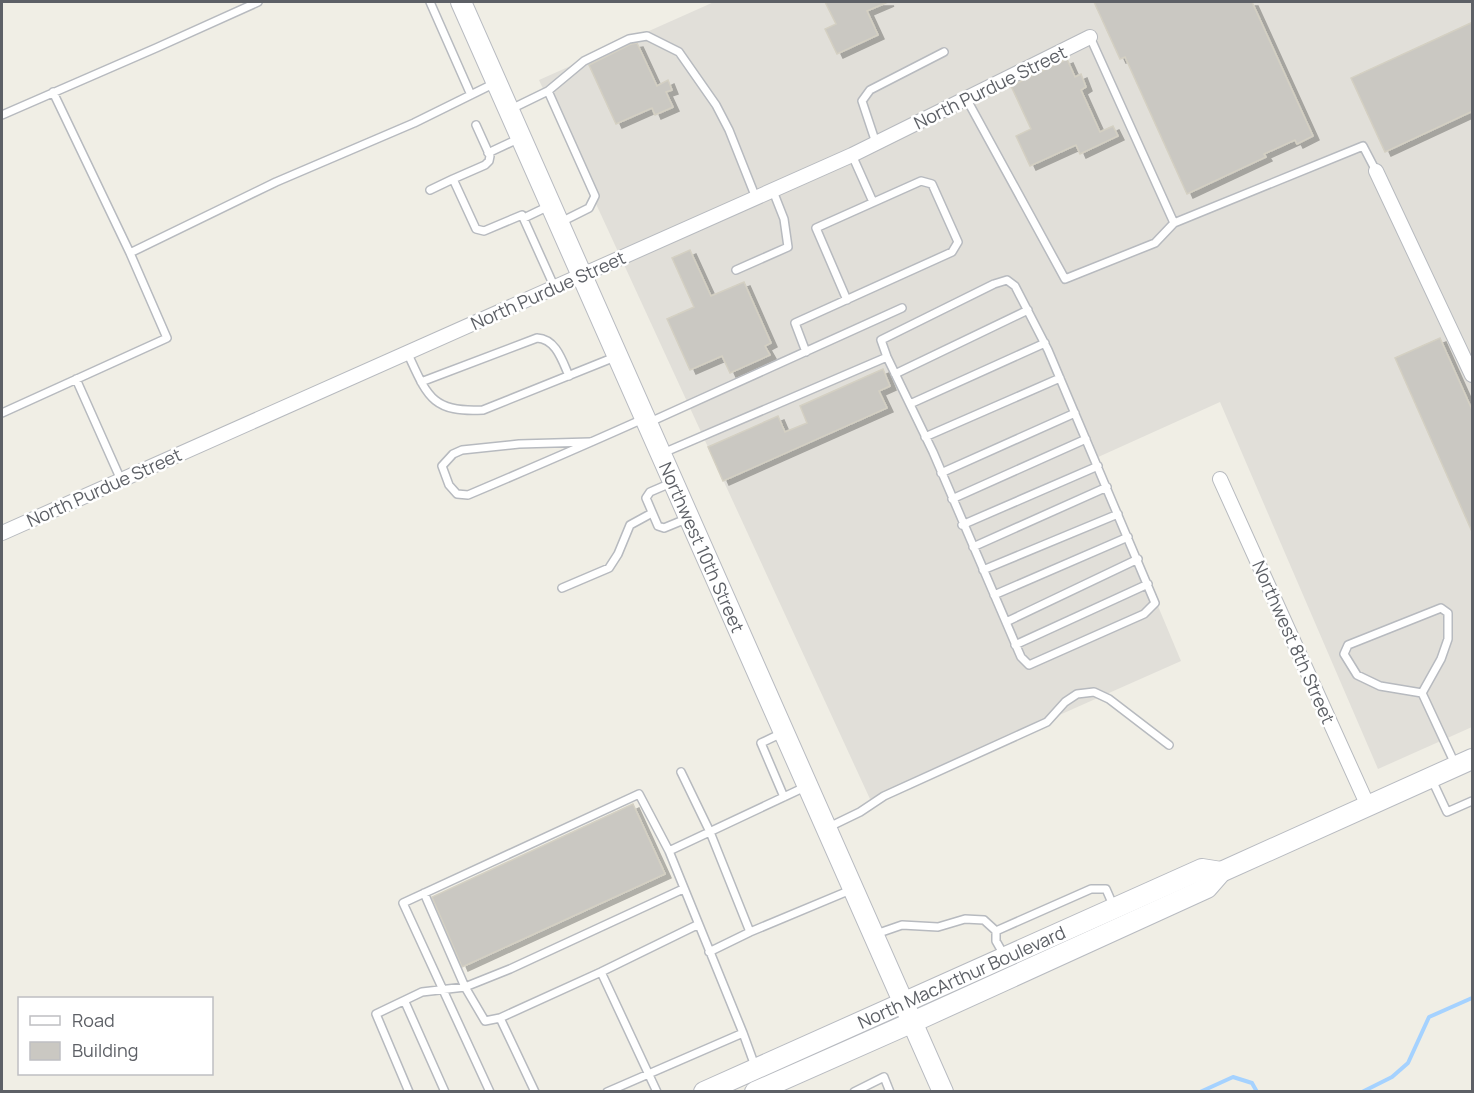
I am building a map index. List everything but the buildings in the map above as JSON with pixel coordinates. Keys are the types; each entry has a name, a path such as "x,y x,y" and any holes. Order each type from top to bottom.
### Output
{"main road":[{"name":"Northwest 10th Street","path":"461,2 943,1092"},
{"name":"North MacArthur Boulevard","path":"755,1092 1207,888 1221,872 1464,763"},
{"name":"North MacArthur Boulevard","path":"704,1092 1202,869 1221,872"}],"street":[{"name":"North Purdue Street","path":"2,533 581,274 756,199 852,155 1090,37"},
{"path":"1376,171 1473,375"},
{"name":"Northwest 8th Street","path":"1220,478 1368,806"}],"lane":[{"path":"2,115 258,2"},
{"path":"430,2 471,95"},
{"path":"508,110 549,91 584,61 629,39 647,36 679,52 716,105 729,130 756,199"},
{"path":"1090,37 1174,223"},
{"path":"876,143 862,101 870,90 944,52"},
{"path":"130,253 276,182 414,123 497,83"},
{"path":"453,179 476,229 484,231 520,215 524,218 589,208 595,196 549,91"},
{"path":"2,412 167,338 130,253 53,92"},
{"path":"966,98 1065,279 1155,243 1174,223 1364,146 1376,171"},
{"path":"430,190 485,165 489,161 488,153 476,126"},
{"path":"488,153 521,137"},
{"path":"852,155 873,202"},
{"path":"806,352 795,324 952,252 958,242 932,184 921,181 816,228 847,300"},
{"path":"736,270 788,247 784,219 773,191"},
{"path":"524,218 554,286"},
{"path":"1007,280 1015,286 1045,343 1155,603 1144,614 1029,664 1021,657 881,340 994,284 1007,280"},
{"path":"590,442 519,444 462,450 447,459 442,466 449,485 457,494 468,495 590,442 646,421 902,308"},
{"path":"896,374 1028,310"},
{"path":"421,382 537,338 544,338 552,344 569,376"},
{"path":"910,404 1045,343"},
{"path":"407,352 421,382 433,400 450,409 471,411 483,410 618,356"},
{"path":"661,454 887,357"},
{"path":"925,437 1060,378"},
{"path":"76,379 121,480"},
{"path":"941,473 1075,413"},
{"path":"952,499 1086,439"},
{"path":"962,525 1098,466"},
{"path":"673,482 650,492 646,498 652,513 658,526 664,528 689,518"},
{"path":"973,547 1107,487"},
{"path":"562,588 609,568 618,554 630,525 652,513"},
{"path":"983,570 1118,514"},
{"path":"994,595 1128,537"},
{"path":"1006,622 1138,559"},
{"path":"1016,645 1148,584"},
{"path":"1422,693 1442,659 1448,639 1448,613 1441,608 1348,645 1344,654 1357,675 1380,686 1422,693 1464,763"},
{"path":"827,828 860,812 884,796 1047,722 1065,702 1077,694 1094,692 1109,699 1169,745"},
{"path":"784,732 761,743 784,796"},
{"path":"681,772 710,832 750,932"},
{"path":"1430,778 1447,812 1473,801"},
{"path":"669,851 808,785"},
{"path":"490,1092 403,903 639,794 669,851 756,1068"},
{"path":"409,1092 376,1014 422,992 465,987 510,969 683,889"},
{"path":"709,952 750,932 854,889"},
{"path":"996,931 1091,889 1106,889 1114,908"},
{"path":"424,893 465,987 485,1021 500,1018 697,925"},
{"path":"874,935 902,925 938,927 965,919 984,920 996,931 996,941 1005,956"},
{"path":"601,972 657,1092"},
{"path":"405,1002 445,1092"},
{"path":"500,1018 535,1092"},
{"path":"607,1092 743,1033"},
{"path":"858,1091 884,1077 890,1092"}],"shaded area":[{"path":"714,2 1472,2 1472,727 1378,769 1220,402 1096,458 1181,661 870,799 539,80"}],"waterway":[{"path":"1362,1092 1392,1077 1408,1063 1429,1017 1472,998"},
{"path":"1200,1092 1233,1077 1252,1083 1257,1092"}]}
